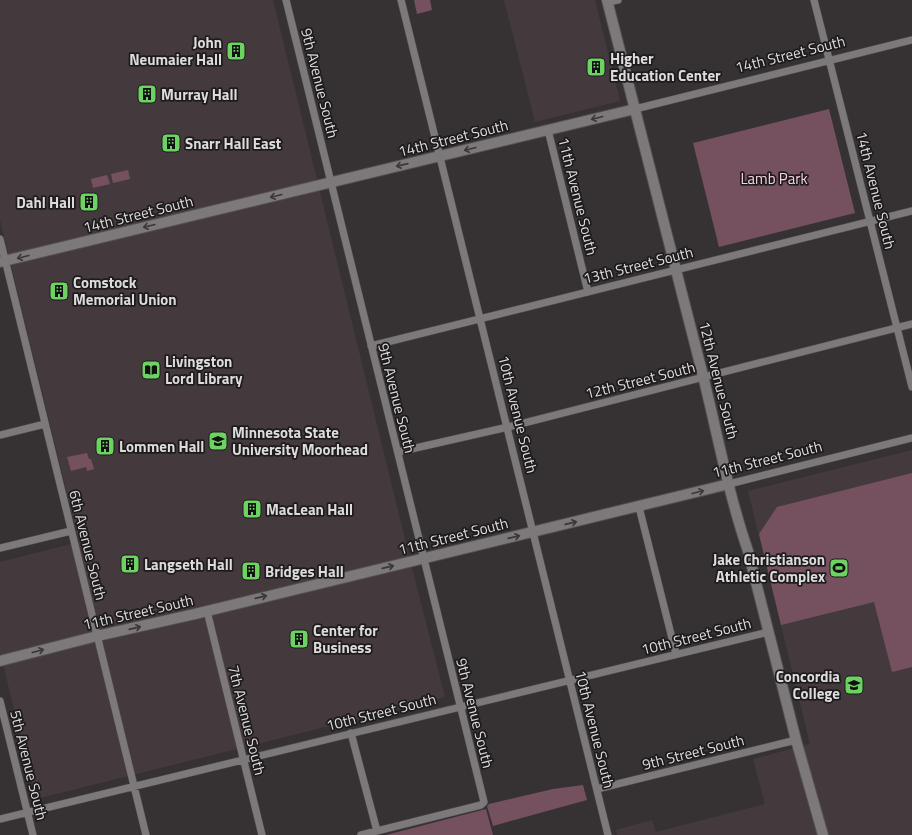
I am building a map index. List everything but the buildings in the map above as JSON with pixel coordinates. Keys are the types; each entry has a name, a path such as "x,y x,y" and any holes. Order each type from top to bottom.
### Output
{"street":[{"name":"9th Avenue South","path":"286,0 484,802 481,805 376,831"},
{"name":"10th Avenue South","path":"401,0 608,835"},
{"path":"608,1 618,0"},
{"name":"14th Avenue South","path":"814,0 912,387"},
{"name":"12th Avenue South","path":"608,1 740,527 748,551 796,740 823,835"},
{"name":"14th Street South","path":"3,262 635,109 830,59 912,40"},
{"name":"11th Avenue South","path":"548,130 588,292"},
{"name":"13th Street South","path":"371,346 912,211"},
{"name":"6th Avenue South","path":"0,239 3,262 45,424 146,835"},
{"name":"12th Street South","path":"398,452 508,427 912,324"},
{"path":"0,435 45,424"},
{"name":"11th Street South","path":"0,661 97,636 639,507 912,438"},
{"path":"639,507 676,654"},
{"path":"0,548 71,531"},
{"name":"7th Avenue South","path":"207,611 262,835"},
{"name":"10th Street South","path":"0,819 769,632"},
{"name":"5th Avenue South","path":"0,702 33,835"},
{"path":"351,733 376,831 361,835"},
{"name":"9th Street South","path":"597,789 796,740"}],"shaded area":[{"name":"Minnesota State University Moorhead","path":"0,0 273,0 445,697 36,799 0,652 0,562 79,542 0,220"},
{"path":"504,0 595,0 620,101 535,122"},
{"name":"Concordia College","path":"912,450 912,835 617,835 616,830 652,820 656,832 765,804 753,759 810,744 748,491"}],"green space":[{"path":"414,0 430,0 432,10 417,14"},
{"name":"Lamb Park","path":"829,109 855,213 719,247 693,143"},
{"path":"128,170 130,179 113,183 111,174"},
{"path":"107,175 110,184 93,188 91,179"},
{"path":"87,453 89,459 91,459 94,469 87,471 86,467 71,471 67,457"},
{"name":"Jake Christianson Athletic Complex","path":"912,473 912,667 892,672 874,602 781,625 759,534 777,507"},
{"path":"583,785 587,800 493,826 487,806 489,804 553,789"},
{"path":"486,809 493,835 386,835"}],"place":[{"name":"John Neumaier Hall","path":"236,51"},
{"name":"Higher Education Center","path":"596,67"},
{"name":"Murray Hall","path":"147,94"},
{"name":"Snarr Hall East","path":"171,143"},
{"name":"Dahl Hall","path":"89,202"},
{"name":"Comstock Memorial Union","path":"59,291"},
{"name":"Livingston Lord Library","path":"151,370"},
{"name":"Minnesota State University Moorhead","path":"218,441"},
{"name":"Lommen Hall","path":"105,446"},
{"name":"MacLean Hall","path":"252,509"},
{"name":"Langseth Hall","path":"130,564"},
{"name":"Jake Christianson Athletic Complex","path":"839,568"},
{"name":"Bridges Hall","path":"251,571"},
{"name":"Center for Business","path":"299,639"},
{"name":"Concordia College","path":"854,685"}]}
